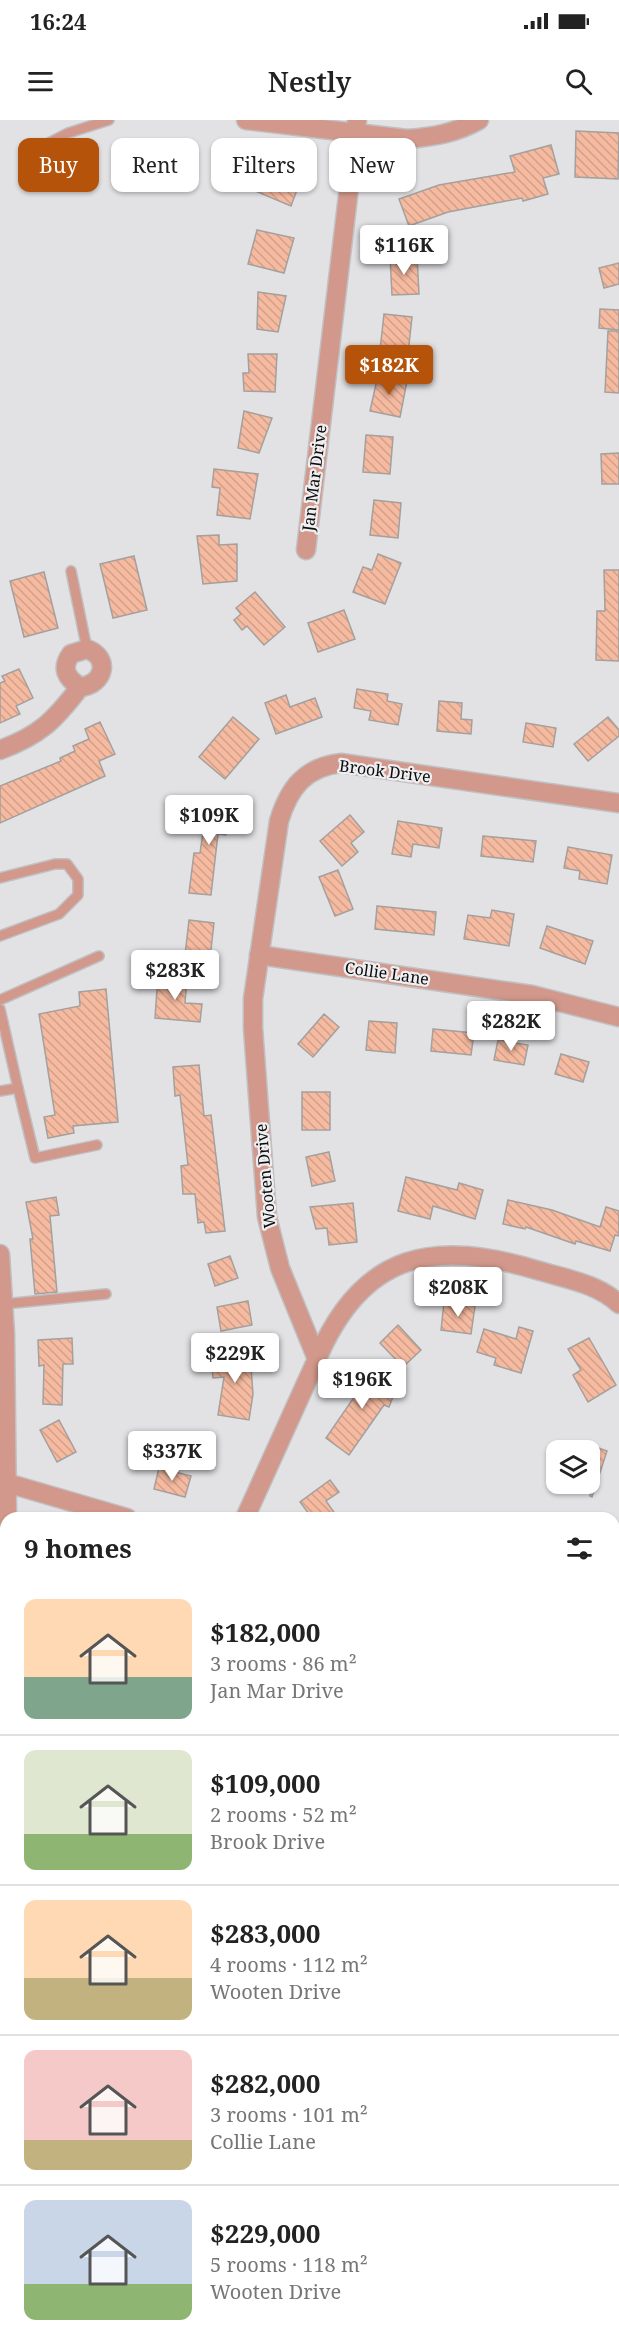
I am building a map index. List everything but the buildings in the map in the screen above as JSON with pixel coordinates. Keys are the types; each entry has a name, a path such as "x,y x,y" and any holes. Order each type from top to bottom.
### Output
{"street":[{"path":"246,120 356,127 407,139 433,137 453,132 479,120"},
{"name":"Jan Mar Drive","path":"306,550 356,127"},
{"path":"87,649 98,655 102,671 93,685 80,687 69,680 65,670 66,662 71,654 87,649"},
{"path":"0,750 42,730 57,717 80,687"},
{"name":"Brook Drive","path":"259,955 282,811 292,789 312,771 341,764 619,803"},
{"name":"Collie Lane","path":"259,955 532,995 619,1017"},
{"name":"Wooten Drive","path":"259,955 253,999 253,1028 267,1217 280,1268 317,1359"},
{"path":"0,1254 4,1304 7,1512"},
{"path":"247,1512 333,1326 361,1289 396,1267 427,1256 481,1256 589,1285 616,1299"},
{"path":"7,1483 106,1512"}],"lane":[{"path":"58,138 110,120"},
{"path":"72,571 87,649"},
{"path":"0,878 55,864 67,864 78,879 78,895 59,914 0,936"},
{"path":"0,1000 99,956"},
{"path":"0,1009 35,1158 97,1145"},
{"path":"0,1091 18,1088"},
{"path":"4,1304 106,1294"}]}
